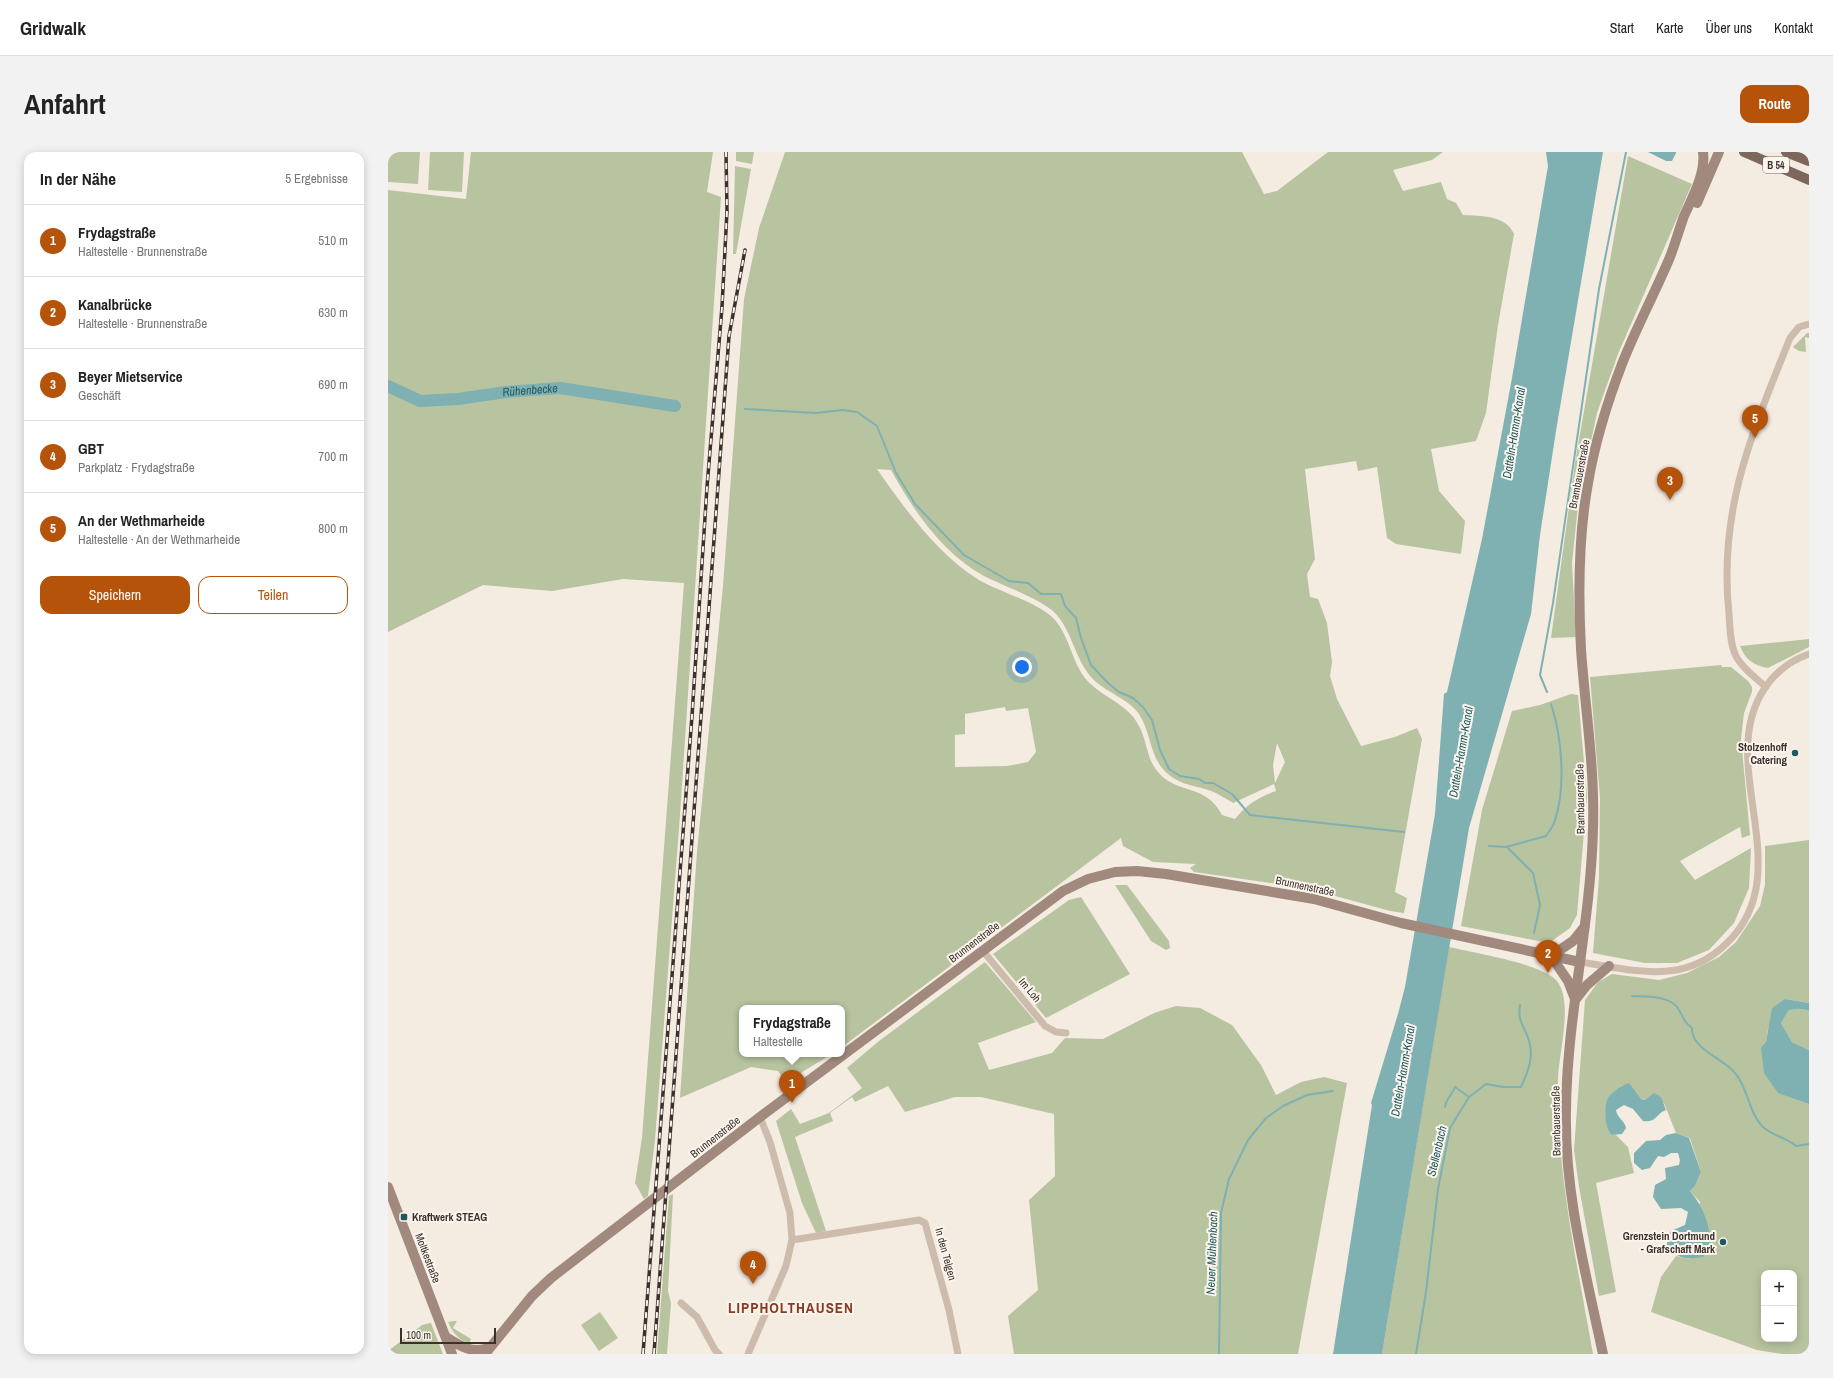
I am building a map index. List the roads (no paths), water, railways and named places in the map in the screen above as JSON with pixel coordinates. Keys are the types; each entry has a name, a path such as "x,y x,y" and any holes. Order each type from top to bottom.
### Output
{"main road":[{"name":"B 54","path":"1744,152 1809,180"},
{"name":"B 54","path":"1786,152 1809,161"}],"street":[{"name":"Brambauerstraße","path":"1671,254 1678,247 1719,152"},
{"name":"Brambauerstraße","path":"1602,1354 1577,1224 1567,1146 1567,1081 1575,1001 1592,866 1593,806 1579,607 1579,564 1583,517 1594,452 1611,392 1634,334 1671,254 1673,245 1697,186 1705,154"},
{"path":"1766,687 1739,660 1732,645 1726,586 1731,514 1736,487 1745,456 1790,338 1798,328 1809,324"},
{"path":"1580,962 1656,971 1668,971 1691,966 1703,961 1722,948 1739,929 1746,917 1755,892 1758,864 1758,846 1748,753 1748,735 1754,708 1766,687 1783,668 1809,654"},
{"name":"Brunnenstraße","path":"845,1054 1069,887 1107,874 1126,871 1166,874 1314,899 1400,923 1580,962"},
{"path":"1575,1001 1568,982 1550,956 1573,941 1585,926"},
{"name":"Im Loh","path":"983,951 1045,1026 1056,1032 1066,1033"},
{"path":"1575,1001 1587,985 1609,966"},
{"name":"Brunnenstraße","path":"446,1337 471,1351 487,1351 532,1296 551,1278 841,1057"},
{"path":"748,1354 786,1266 792,1240 790,1213 770,1142 760,1117"},
{"name":"Moltkestraße","path":"388,1187 452,1354"},
{"name":"In den Telgen","path":"792,1240 922,1221 927,1226 950,1310 958,1354"},
{"path":"681,1303 697,1317 715,1350 719,1354"},
{"name":"Moltkestraße","path":"446,1337 458,1354"}],"water":[{"name":"Datteln-Hamm-Kanal","path":"1546,152 1603,152 1556,431 1540,535 1531,614 1469,828 1382,1354 1333,1354 1372,1105 1371,1103 1405,987 1435,814 1444,694 1447,692 1482,539 1512,378 1548,166"},
{"path":"1648,152 1676,153 1672,161 1666,161"},
{"path":"1785,999 1809,1003 1809,1011 1802,1009 1789,1010 1781,1023 1792,1042 1809,1050 1809,1104 1778,1093 1764,1073 1761,1048 1766,1042 1772,1008"},
{"path":"1629,1083 1641,1099 1645,1100 1654,1093 1661,1097 1666,1110 1651,1121 1643,1121 1633,1109 1624,1105 1616,1110 1626,1128 1622,1134 1612,1135 1606,1123 1606,1102 1615,1091 1623,1085"},
{"path":"1676,1133 1689,1138 1701,1172 1695,1186 1690,1191 1703,1211 1710,1234 1711,1250 1707,1251 1703,1257 1683,1258 1675,1254 1667,1247 1667,1236 1671,1231 1685,1225 1688,1212 1681,1208 1661,1209 1653,1197 1655,1185 1666,1179 1665,1168 1679,1165 1680,1160 1678,1153 1671,1153 1664,1157 1658,1156 1650,1168 1642,1170 1634,1163 1634,1153 1646,1141 1660,1140 1666,1135"}],"waterway":[{"path":"1547,692 1540,675 1553,603 1599,289 1626,152"},
{"name":"Rühenbecke","path":"388,386 420,401 458,399 506,392 560,388 675,406"},
{"path":"745,409 816,413 843,410 857,412 877,426 896,473 915,504 964,555 1009,581 1028,583 1041,594 1061,594 1065,606 1076,618 1081,638 1091,665 1119,692 1133,698 1143,707 1152,720 1160,750 1169,769 1180,776 1199,779 1205,783 1213,783 1232,794 1250,815 1404,832"},
{"path":"1489,846 1506,847 1546,836 1554,824 1561,793 1561,762 1558,731 1551,704"},
{"name":"Stellenbach","path":"1507,847 1533,873 1540,905 1534,933"},
{"path":"1632,996 1665,999 1675,1005 1685,1021 1692,1028 1693,1035 1700,1046 1736,1074 1753,1112 1762,1126 1796,1146 1809,1144"},
{"name":"Stellenbach","path":"1416,1354 1426,1292 1438,1189 1450,1128 1469,1097 1486,1084 1503,1087 1521,1087 1528,1070 1531,1053 1529,1041 1520,1020 1520,1005"},
{"path":"1445,1107 1455,1087 1469,1097"},
{"name":"Neuer Mühlenbach","path":"1219,1354 1221,1213 1229,1179 1248,1140 1266,1118 1283,1106 1307,1095 1333,1091"}],"railway":[{"path":"643,1354 692,716 707,487 722,307 727,211 726,152"},
{"path":"654,1354 729,336 745,250"}],"place":[{"name":"An der Wethmarheide","path":"1755,438"},
{"name":"Beyer Mietservice","path":"1670,500"},
{"name":"Stolzenhoff Catering","path":"1795,753"},
{"name":"Kanalbrücke","path":"1548,973"},
{"name":"Frydagstraße","path":"792,1103"},
{"name":"Kraftwerk STEAG","path":"404,1217"},
{"name":"Grenzstein Dortmund - Grafschaft Mark","path":"1723,1242"},
{"name":"GBT","path":"753,1284"}],"district":[{"name":"LIPPHOLTHAUSEN","path":"791,1308"}]}
